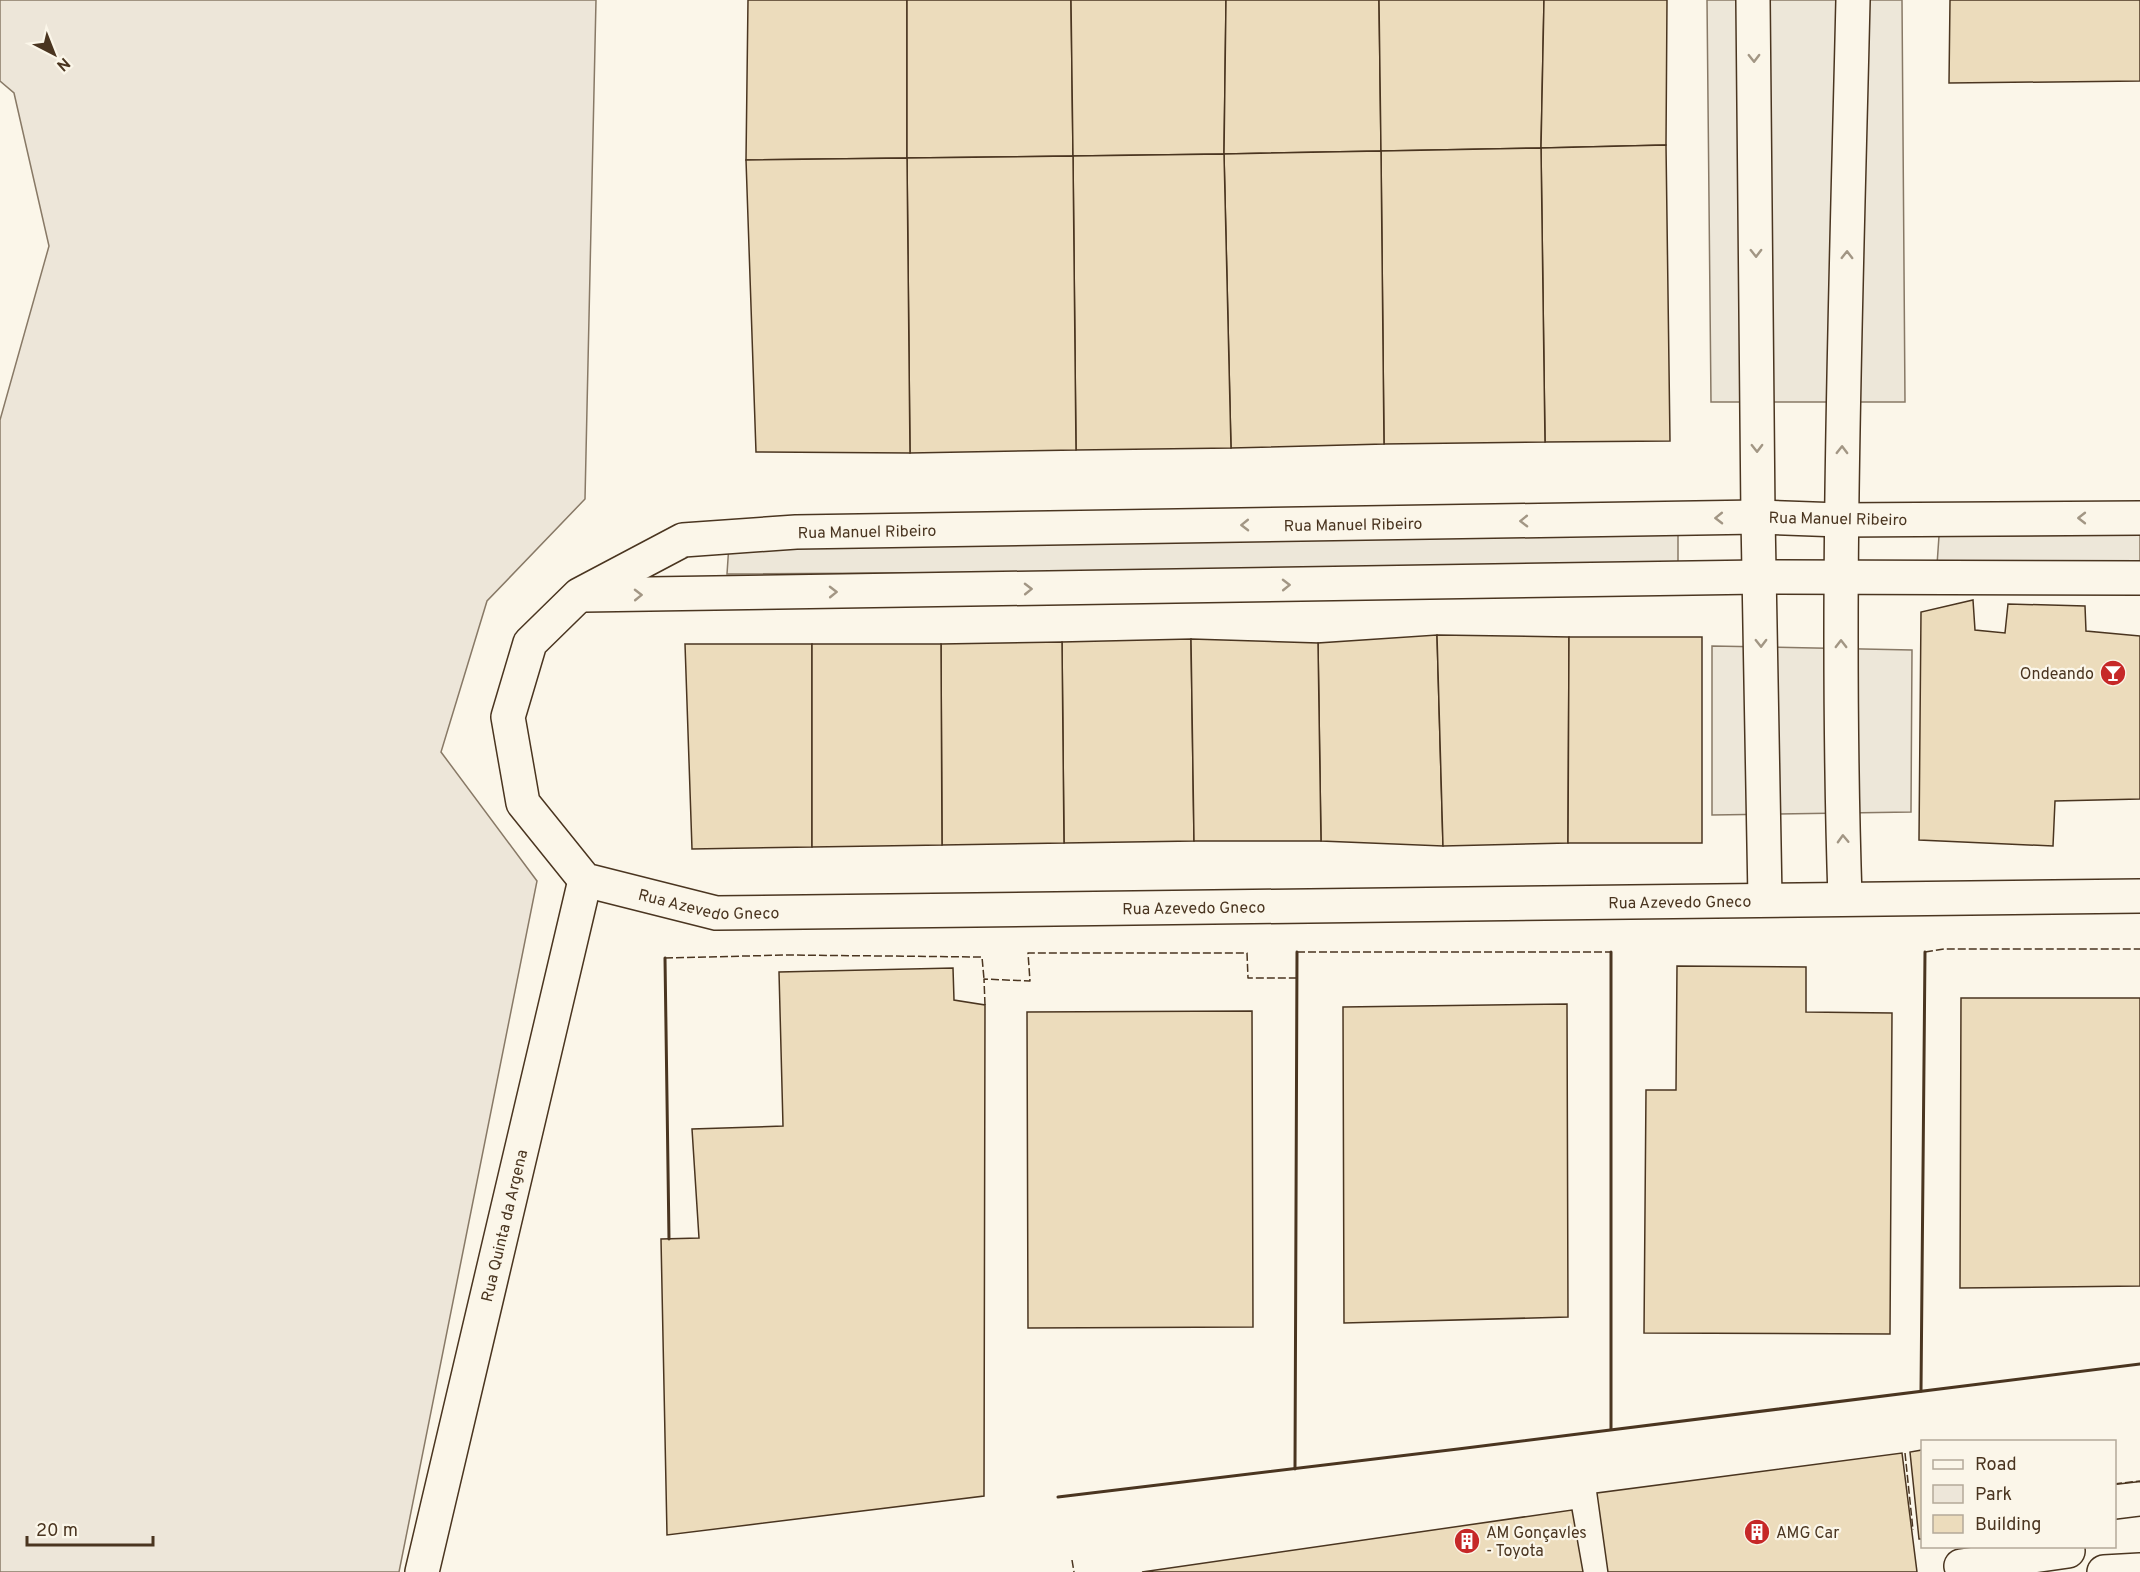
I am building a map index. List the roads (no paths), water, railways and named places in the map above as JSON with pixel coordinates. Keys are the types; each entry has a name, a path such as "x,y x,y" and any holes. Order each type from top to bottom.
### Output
{"street":[{"path":"1753,0 1758,518 1765,899"},
{"path":"1845,898 1841,784 1840,520 1853,0"},
{"name":"Rua Manuel Ribeiro","path":"579,596 683,540 796,532 1758,518 1840,520 2140,518"},
{"path":"585,880 522,803 508,717 530,643 579,596 1841,576 2140,578"},
{"name":"Rua Azevedo Gneco","path":"585,880 716,912 2140,896"},
{"name":"Rua Quinta da Argena","path":"422,1572 585,880"},
{"path":"2116,1502 2140,1499"},
{"path":"1961,1566 2069,1556"},
{"path":"2104,1572 2140,1570"}],"place":[{"name":"Ondeando","path":"2113,673"},
{"name":"AMG Car","path":"1757,1532"},
{"name":"AM Gonçavles - Toyota","path":"1467,1541"}]}
